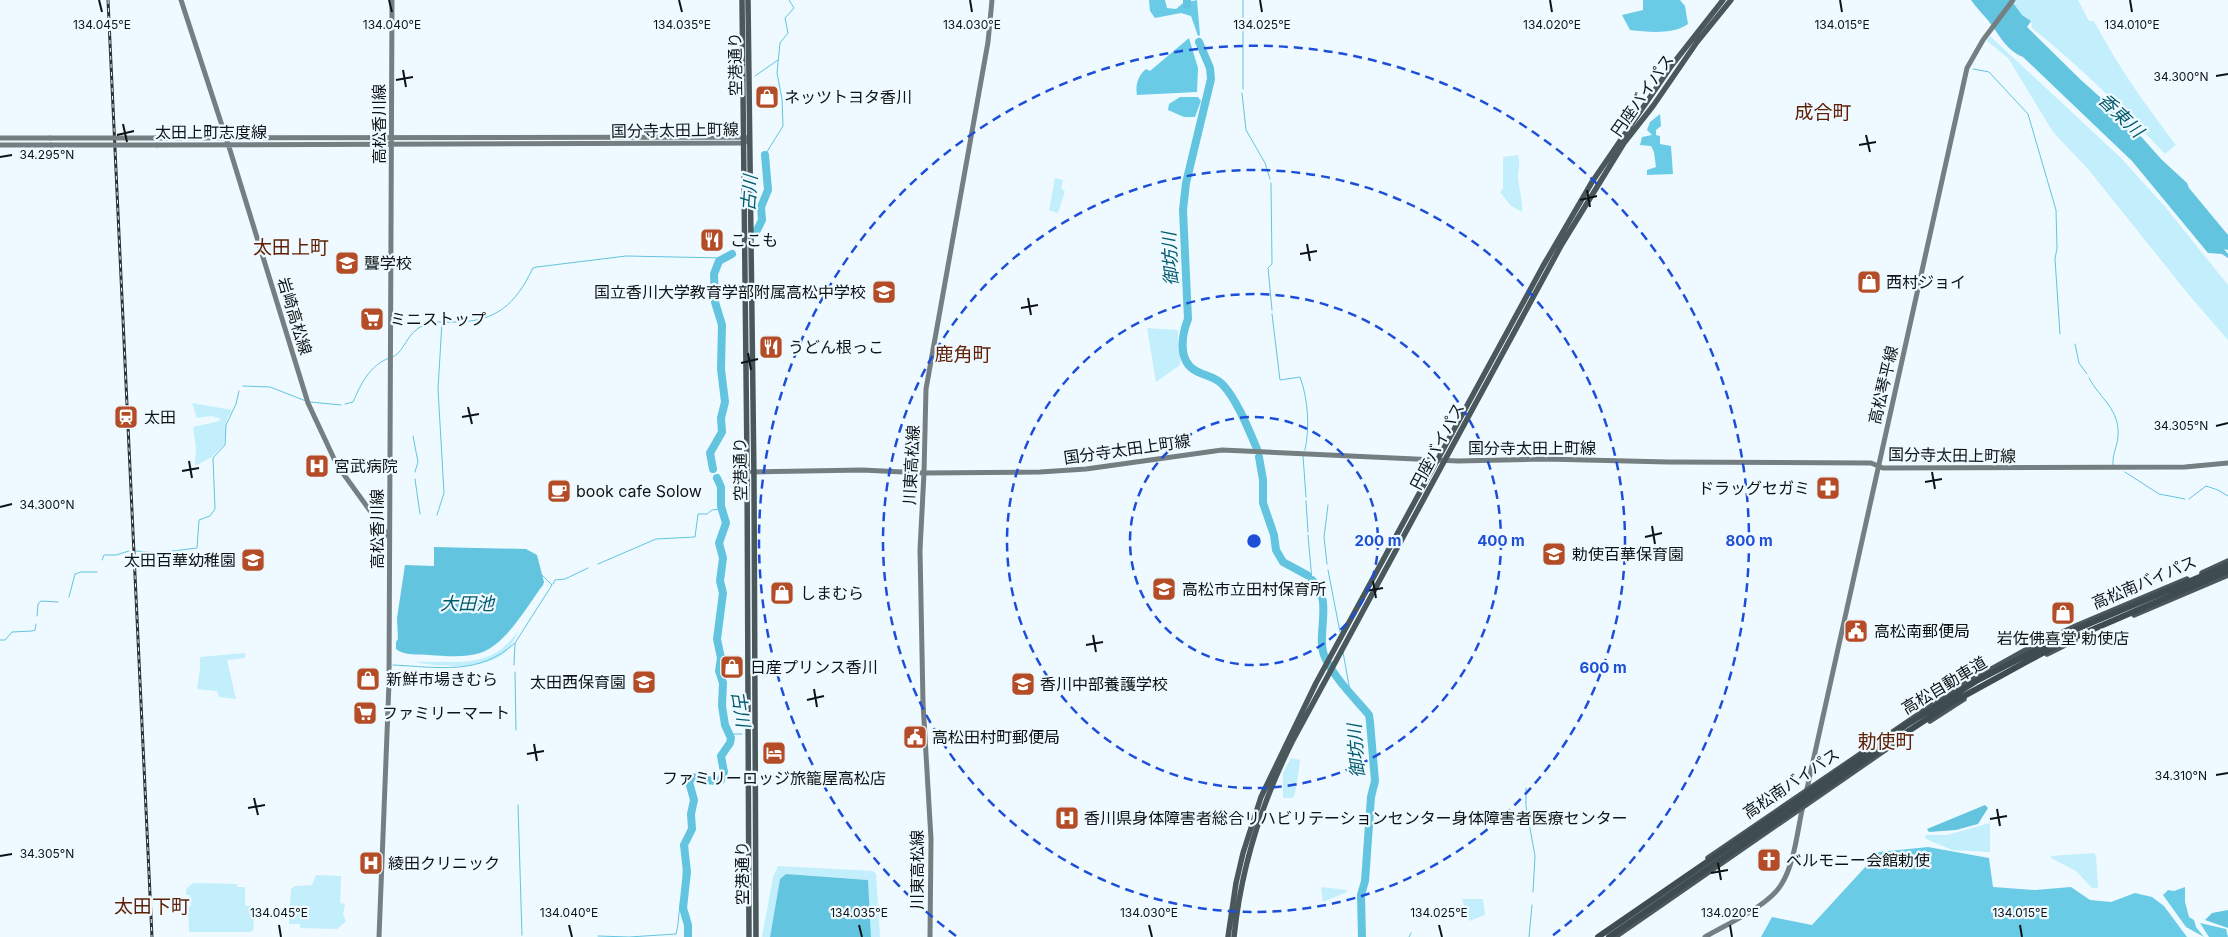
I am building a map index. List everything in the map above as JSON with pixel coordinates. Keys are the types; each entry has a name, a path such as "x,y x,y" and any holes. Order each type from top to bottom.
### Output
{"highway":[{"name":"空港通り","path":"742,0 746,140 756,937"},
{"name":"空港通り","path":"746,140 748,0"},
{"name":"円座バイパス","path":"1228,937 1236,883 1243,853 1261,797 1288,738 1330,656 1592,182 1672,65 1723,0"},
{"name":"円座バイパス","path":"1234,937 1248,854 1267,798 1292,742 1562,244 1597,185 1677,69 1731,0"},
{"name":"空港通り","path":"749,937 750,472"},
{"name":"高松南バイパス","path":"1593,937 1935,702 2003,662 2078,625 2228,563"},
{"name":"高松自動車道","path":"1598,937 1906,725 1978,680 2079,628 2228,563"},
{"name":"高松南バイパス","path":"1615,937 1913,731 2017,669 2083,636 2228,573"},
{"name":"高松自動車道","path":"1609,937 1884,747 1967,693 2067,640 2228,573"}],"main road":[{"name":"岩崎高松線","path":"181,0 229,144 307,401 337,465 389,538"},
{"name":"高松香川線","path":"379,937 388,726 392,0"},
{"name":"川東高松線","path":"930,937 931,839 924,703 920,550 928,372 988,42 992,0"},
{"name":"高松琴平線","path":"1705,937 1767,900 1778,889 1787,872 1967,68 1984,38 2013,0"},
{"name":"太田上町志度線","path":"0,138 392,137"},
{"name":"国分寺太田上町線","path":"392,137 746,140"},
{"name":"国分寺太田上町線","path":"392,144 746,140"},
{"name":"太田上町志度線","path":"0,145 392,144"},
{"name":"国分寺太田上町線","path":"750,472 862,470 924,474 1073,470 1222,450 1438,460 1545,459 1871,463 1883,468 2185,467 2228,462"},
{"path":"1810,772 1813,777 1821,779"}],"shaded area":[{"path":"1149,0 1165,0 1167,8 1176,9 1183,3 1197,0 1200,35 1198,36 1191,16 1181,13 1155,18 1150,11"},
{"path":"1643,0 1680,0 1685,6 1688,24 1668,31 1630,30 1622,15 1643,10"},
{"path":"2011,0 2078,0 2089,21 2094,21 2132,85 2176,145 2165,154 2101,88 2032,28 2031,21 2022,15"},
{"path":"1990,36 2121,158 2166,208 2228,285 2228,340 2189,295 2088,169 2053,132 2008,58 1987,41"},
{"path":"1189,38 1198,68 1197,92 1137,95 1136,88 1143,71 1146,69 1150,71"},
{"path":"1180,97 1198,97 1201,101 1195,117 1184,117 1168,110 1169,104"},
{"path":"1660,114 1661,126 1656,130 1656,135 1660,136 1660,144 1671,146 1673,174 1647,175 1647,170 1656,167 1654,152 1651,146 1640,145 1642,137 1652,135 1647,130 1650,122"},
{"path":"1518,155 1518,180 1522,212 1511,206 1500,192 1503,189 1503,157"},
{"path":"1055,178 1063,180 1061,189 1065,191 1058,213 1049,210"},
{"path":"1147,328 1178,330 1180,365 1156,382"},
{"path":"192,403 232,410 226,421 224,445 212,457 195,466 196,448 193,427 220,421 219,418 211,416 197,418"},
{"path":"518,631 504,654 481,664 452,666 415,662 459,662 484,658 507,644"},
{"path":"245,653 245,658 227,660 236,699 219,697 217,691 197,689 200,657"},
{"path":"1291,758 1300,760 1294,796 1293,798 1283,798 1283,773"},
{"path":"1990,823 1990,852 1952,850 1926,839 1925,835 1947,835"},
{"path":"1928,847 1989,858 1993,887 2035,890 2071,887 2090,900 2111,902 2135,893 2152,897 2164,906 2187,937 1761,937 1772,917 1812,925 1879,852"},
{"path":"2094,853 2096,856 2098,888 2092,888 2076,871 2051,858 2051,856"},
{"path":"778,866 873,871 876,874 880,937 871,937 868,880 786,874 780,879 770,937 762,937 773,877"},
{"path":"316,875 341,876 340,903 345,904 343,914 346,921 337,929 300,928 300,924 289,924 291,889 295,886 312,885"},
{"path":"193,883 237,884 237,887 245,887 245,906 255,906 253,931 189,932 188,907 191,906 190,895 186,895 186,889"},
{"path":"1321,887 1347,890 1347,892 1323,902"},
{"path":"2185,887 2185,902 2189,917 2194,920 2196,927 2204,937 2186,927 2163,895 2168,890 2174,891"},
{"path":"1462,899 1483,899 1485,915 1469,921"},
{"path":"2200,923 2226,929 2228,937 2209,937"}],"water":[{"path":"1971,0 2011,0 2022,15 2031,21 2027,27 2081,80 2130,124 2161,159 2187,183 2189,188 2228,235 2228,250 2224,249 2228,254 2228,258 2222,254 2208,253 2132,161 2023,57 2016,54 2006,45"},
{"name":"大田池","path":"434,547 526,549 537,555 544,582 543,585 507,634 490,649 474,655 455,656 407,654 396,649 398,639 397,618 405,565 434,566"},
{"path":"1985,805 1988,808 1978,824 1956,830 1929,832 1927,829"},
{"path":"786,874 868,880 871,937 770,937 780,879"},
{"path":"2228,910 2228,928 2205,920 2212,913"}],"waterway":[{"path":"765,155 783,126 782,99 777,73 780,43 788,33 785,18 794,8 789,0"},
{"name":"御坊川","path":"1187,0 1187,5"},
{"path":"1243,0 1243,89"},
{"name":"御坊川","path":"1199,42 1210,68 1211,79 1186,183 1183,210 1188,319 1184,332 1183,347 1186,361 1190,367 1217,380 1228,391 1257,449"},
{"path":"755,76 778,60"},
{"path":"1973,69 1989,72 2028,114 2056,210 2057,248 2055,259 2060,334"},
{"path":"1242,93 1246,130 1265,163 1270,179"},
{"name":"古川","path":"756,232 762,220 761,207 768,190 765,155"},
{"path":"1271,183 1272,264 1268,268 1272,310"},
{"name":"古川","path":"713,469 710,453 722,432 721,418 725,402 721,369 722,325 715,302 714,274 719,261 732,254"},
{"path":"393,357 418,328 428,323 482,319 503,309 519,292 533,268 626,256 723,258"},
{"path":"1272,314 1280,380 1300,377 1303,385 1308,423 1305,450"},
{"path":"437,515 444,493 438,389 442,322"},
{"path":"2075,344 2079,363 2087,374"},
{"path":"345,404 353,402 371,371 382,361 389,358"},
{"path":"2089,378 2109,405 2116,419 2118,437 2113,465"},
{"path":"243,386 270,387 306,401"},
{"path":"136,551 157,553 197,548 199,520 210,516 215,509 213,458 225,445 226,425 236,404 239,391"},
{"path":"310,402 341,405"},
{"path":"413,436 418,462 415,472"},
{"path":"1303,456 1306,497"},
{"name":"御坊川","path":"1259,457 1263,480 1263,503 1274,535 1276,550 1283,562 1307,575"},
{"path":"2125,472 2159,494 2185,499"},
{"name":"古川","path":"688,937 688,925 683,908 687,872 684,845 692,829 691,814 694,800 688,778 721,780 724,772 721,756 730,743 731,738 725,725 722,706 723,683 719,671 721,658 717,639 723,593 720,581 723,558 719,543 726,523 721,506 721,487 717,478"},
{"path":"415,479 420,514"},
{"path":"2189,499 2206,486 2228,496"},
{"path":"1306,501 1308,532"},
{"path":"1327,564 1324,537 1328,505"},
{"path":"598,564 656,539 695,537 698,514 707,514 712,510 721,509"},
{"path":"1308,535 1312,580"},
{"path":"102,560 104,555 116,555 129,551"},
{"path":"553,584 555,580 565,579 588,568"},
{"path":"1328,570 1340,632"},
{"path":"69,597 75,574 97,572"},
{"path":"514,665 515,643 552,585 542,575"},
{"name":"御坊川","path":"1312,580 1319,588 1322,597 1322,647 1324,655 1338,679 1369,715 1370,722 1375,781 1371,797 1365,881 1361,895 1362,937"},
{"path":"37,616 38,604 41,601 58,602"},
{"path":"0,640 5,640 12,632 35,630 36,624"},
{"path":"393,665 442,668 472,665 487,661 501,654 515,643"},
{"path":"1343,652 1350,691"},
{"path":"515,672 516,730"},
{"path":"730,734 742,734"},
{"path":"1526,788 1526,806 1535,856 1533,892"},
{"path":"518,805 522,935"},
{"path":"598,936 629,937 676,934 683,889 683,871 686,868"},
{"path":"1529,937 1532,905"},
{"path":"1409,937 1411,933"}],"railway":[{"path":"108,0 152,937"}],"place":[{"name":"ネッツトヨタ香川","path":"767,97"},
{"name":"ここも","path":"712,240"},
{"name":"聾学校","path":"347,263"},
{"name":"西村ジョイ","path":"1869,282"},
{"name":"国立香川大学教育学部附属高松中学校","path":"884,292"},
{"name":"ミニストップ","path":"372,319"},
{"name":"うどん根っこ","path":"771,347"},
{"name":"太田","path":"126,417"},
{"name":"宮武病院","path":"317,466"},
{"name":"ドラッグセガミ","path":"1828,488"},
{"name":"book cafe Solow","path":"559,491"},
{"name":"勅使百華保育園","path":"1554,554"},
{"name":"太田百華幼稚園","path":"253,560"},
{"name":"高松市立田村保育所","path":"1164,589"},
{"name":"しまむら","path":"782,593"},
{"name":"岩佐佛喜堂 勅使店","path":"2063,613"},
{"name":"高松南郵便局","path":"1856,631"},
{"name":"日産プリンス香川","path":"732,667"},
{"name":"新鮮市場きむら","path":"368,679"},
{"name":"太田西保育園","path":"644,682"},
{"name":"香川中部養護学校","path":"1023,684"},
{"name":"ファミリーマート","path":"365,713"},
{"name":"高松田村町郵便局","path":"915,737"},
{"name":"ファミリーロッジ旅籠屋高松店","path":"774,753"},
{"name":"香川県身体障害者総合リハビリテーションセンター身体障害者医療センター","path":"1067,818"},
{"name":"ベルモニー会館勅使","path":"1769,860"},
{"name":"綾田クリニック","path":"371,863"}],"district":[{"name":"成合町","path":"1823,112"},
{"name":"太田上町","path":"291,247"},
{"name":"鹿角町","path":"963,354"},
{"name":"勅使町","path":"1886,741"},
{"name":"太田下町","path":"152,906"}],"water label":[{"name":"香東川","path":"2121,115"}]}
